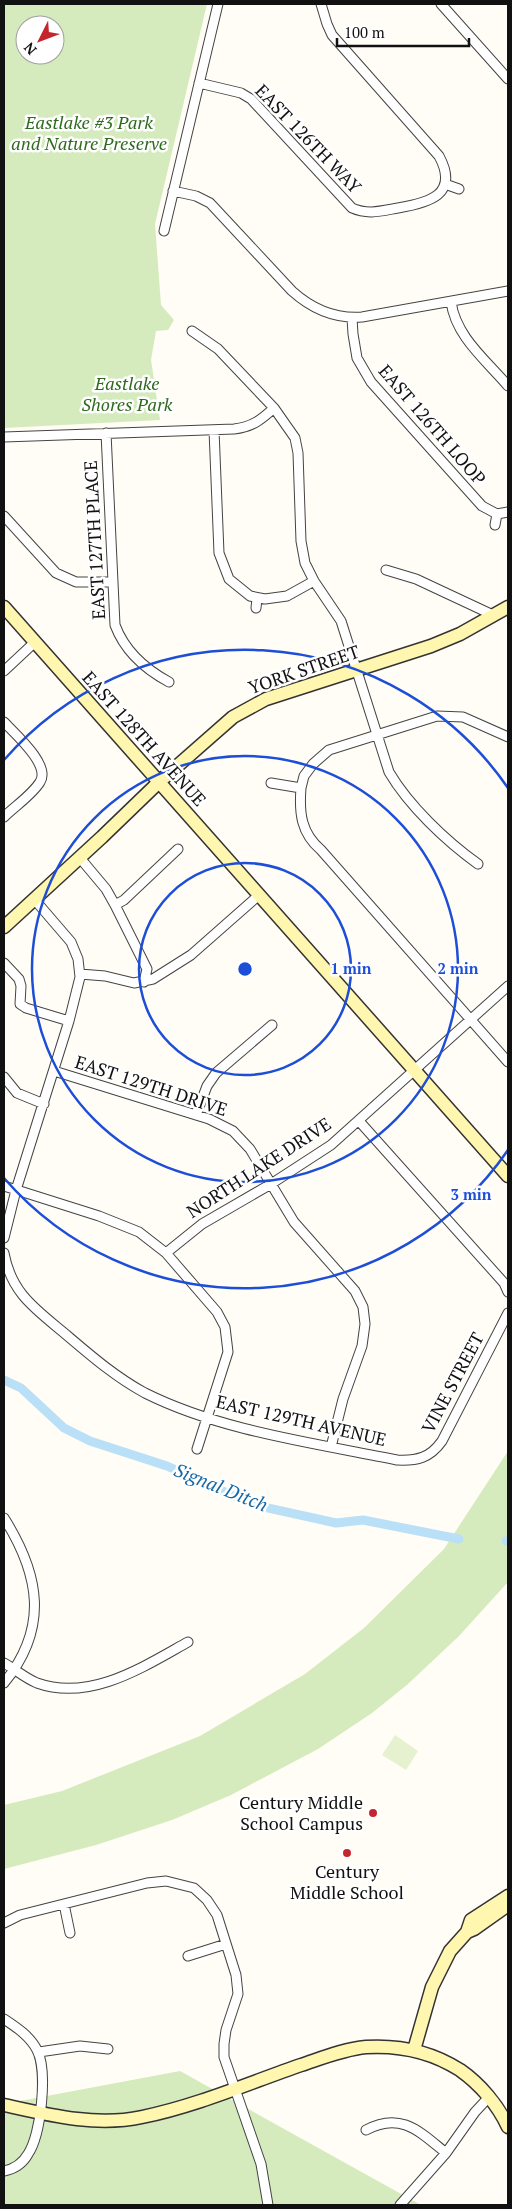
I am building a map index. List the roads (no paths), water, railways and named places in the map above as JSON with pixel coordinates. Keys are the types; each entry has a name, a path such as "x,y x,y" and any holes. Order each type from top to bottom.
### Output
{"street":[{"path":"164,231 218,4"},
{"path":"321,4 332,35 439,156 446,171 445,184 459,190"},
{"path":"441,4 508,79"},
{"name":"EAST 126TH WAY","path":"199,83 241,93 251,99 339,196 352,208 359,211 372,213 423,204 440,192 445,184"},
{"path":"173,191 196,196 210,203 292,291 303,301 328,313 352,318 508,291"},
{"path":"450,302 454,319 461,333 508,386"},
{"name":"EAST 126TH LOOP","path":"352,318 357,358 371,382 473,497 486,510 497,514"},
{"path":"192,331 218,349 274,408 293,432 297,444 303,555 314,581 338,615 358,669 376,736 389,772 396,784 445,838 478,864"},
{"path":"4,437 214,430 249,427 274,408"},
{"path":"214,430 221,561 225,572 234,585 257,598 287,596 314,581"},
{"name":"EAST 127TH PLACE","path":"106,433 115,625 124,644 149,671 169,682"},
{"path":"495,525 497,514 508,512"},
{"path":"4,516 56,573 76,582 113,582"},
{"path":"386,570 416,580 493,615"},
{"path":"256,608 257,598"},
{"name":"EAST 128TH AVENUE","path":"4,607 508,1176"},
{"name":"YORK STREET","path":"4,927 80,858 159,782 221,726 244,710 266,699 431,646 460,634 508,607"},
{"path":"4,671 35,642"},
{"path":"508,737 463,717 452,715 428,718 329,750 313,764 304,776 300,788 299,813 312,843 321,850 508,1062"},
{"path":"4,722 48,771 38,784 4,817"},
{"path":"271,783 300,788"},
{"path":"115,905 124,900 178,848"},
{"path":"80,858 106,889 115,905 147,969 144,982"},
{"path":"80,974 106,976 134,983 144,982 167,972 192,955 259,894"},
{"path":"4,1238 16,1190 69,1021 80,974 78,959 71,942 34,899"},
{"path":"4,963 18,979 21,986 20,1004 26,1008 69,1021"},
{"name":"NORTH LAKE DRIVE","path":"166,1253 202,1224 331,1145 508,986"},
{"path":"196,1115 207,1086 216,1074 272,1025"},
{"name":"EAST 129TH DRIVE","path":"54,1070 222,1124 238,1135 250,1149 298,1227 355,1291 363,1307 365,1317 362,1346 342,1399 331,1447"},
{"path":"4,1078 17,1092 44,1104"},
{"path":"359,1121 504,1283 508,1292"},
{"path":"4,1186 130,1227 152,1241 166,1253 214,1307 226,1333 228,1347 226,1364 197,1450"},
{"name":"EAST 129TH AVENUE","path":"4,1253 12,1280 21,1294 107,1368 145,1393 244,1429 397,1460 417,1460"},
{"name":"VINE STREET","path":"417,1460 433,1452 442,1441 508,1313"},
{"path":"4,1518 28,1562 34,1590 34,1618 30,1640 15,1669 4,1684"},
{"path":"4,1663 29,1679 44,1685 75,1688 100,1684 139,1669 188,1642"},
{"path":"4,1923 20,1915 147,1883 166,1881 194,1888 211,1905 217,1915 238,1982 236,2004 226,2030 224,2057 261,2164 266,2184 268,2205"},
{"path":"414,2050 432,1987 450,1951 467,1932 471,1920 508,1896"},
{"path":"64,1904 70,1933"},
{"path":"467,1932 474,1930 508,1905"},
{"path":"188,1956 226,1944"},
{"path":"4,2019 28,2038 38,2052 44,2083 34,2142 23,2161 12,2169 4,2171"},
{"path":"38,2052 80,2046 108,2050"},
{"path":"4,2106 99,2121 142,2117 351,2050 380,2047 414,2050 455,2067 474,2081 489,2097 508,2127"},
{"path":"400,2205 446,2153 475,2112 489,2097"},
{"path":"366,2130 386,2122 407,2126 419,2131 446,2153"}],"waterway":[{"name":"Signal Ditch","path":"4,1380 21,1388 64,1428 90,1441 167,1466 254,1505 336,1523 363,1520 459,1539"}],"place":[{"name":"Century Middle School Campus","path":"373,1813"},
{"name":"Century Middle School","path":"347,1853"}],"park label":[{"name":"Eastlake #3 Park and Nature Preserve","path":"89,133"},
{"name":"Eastlake Shores Park","path":"127,394"}]}
